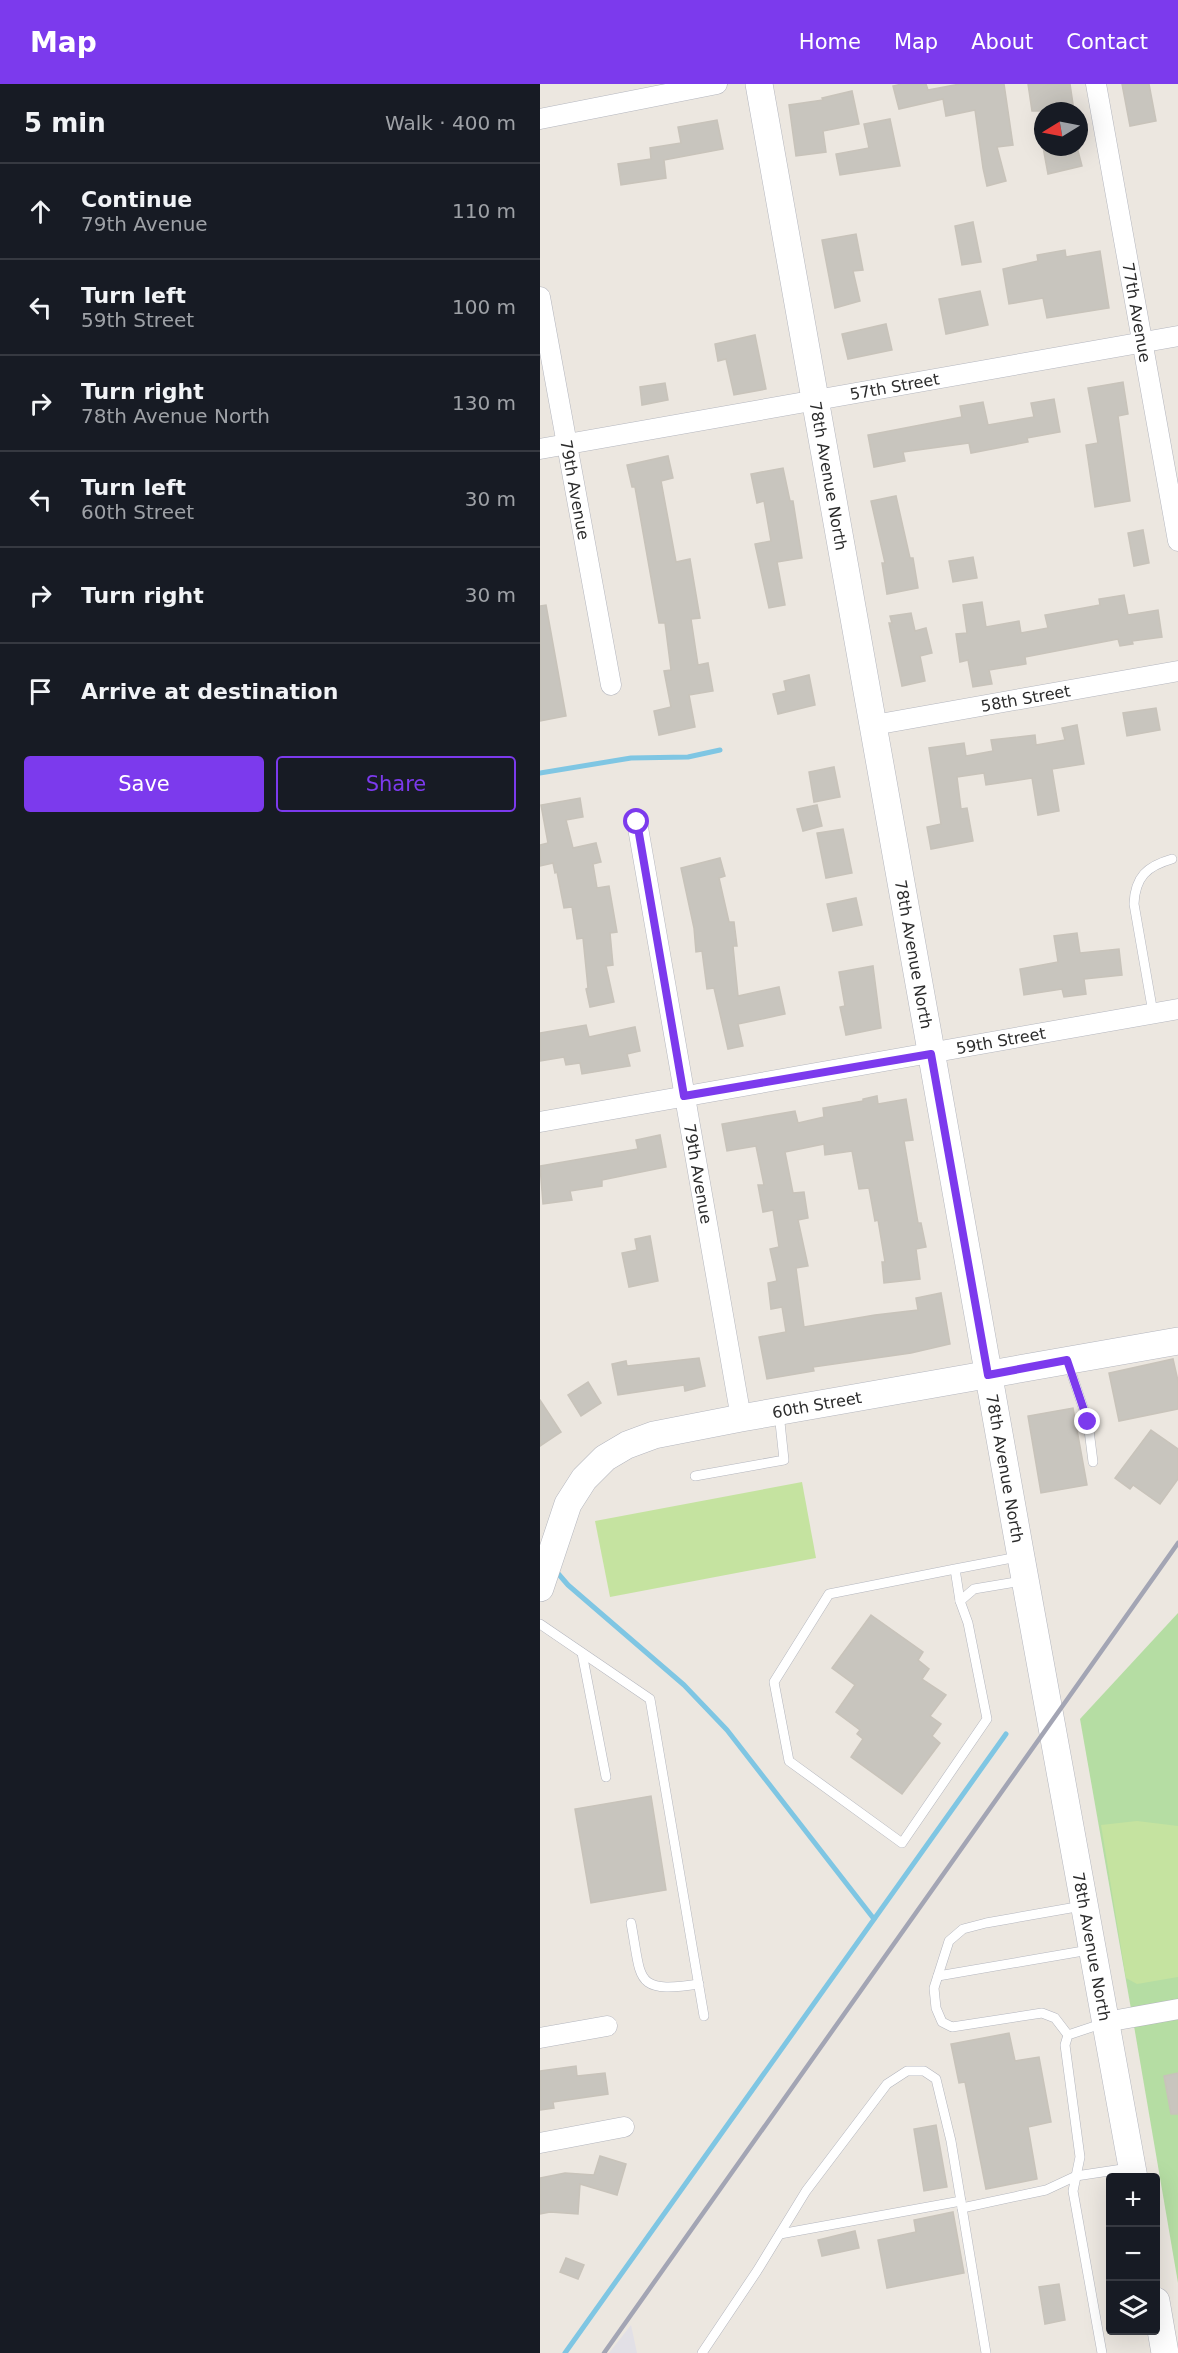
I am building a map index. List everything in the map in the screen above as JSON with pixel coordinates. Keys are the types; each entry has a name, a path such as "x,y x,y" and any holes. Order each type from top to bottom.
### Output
{"street":[{"path":"540,119 717,84"},
{"name":"78th Avenue North","path":"759,84 988,1375 1133,2172"},
{"name":"77th Avenue","path":"1096,84 1178,541"},
{"name":"79th Avenue","path":"540,297 611,685"},
{"name":"57th Street","path":"540,449 1178,336"},
{"name":"58th Street","path":"874,725 1178,671"},
{"name":"79th Avenue","path":"637,822 741,1418"},
{"name":"59th Street","path":"540,1122 1178,1009"},
{"name":"60th Street","path":"542,1584 568,1504 584,1479 605,1458 627,1445 654,1435 741,1418 1178,1341"},
{"path":"1106,2022 1178,2009"},
{"path":"540,2038 607,2026"},
{"path":"540,2143 624,2127"},
{"path":"1160,2327 1165,2353"}],"lane":[{"path":"1153,1013 1134,904 1134,890 1143,874 1158,863 1172,859"},
{"path":"1067,1360 1088,1422 1093,1462"},
{"path":"695,1476 784,1460 779,1411"},
{"path":"955,1569 987,1719 902,1843 789,1761 774,1682 830,1594 955,1569 1023,1569"},
{"path":"960,1600 974,1589 1023,1569"},
{"path":"540,1624 650,1698 704,2016"},
{"path":"582,1653 606,1777"},
{"path":"1068,2035 1055,2019 1042,2013 952,2027 942,2022 936,2008 934,1988 949,1941 963,1929 1084,1906"},
{"path":"631,1923 640,1971 646,1982 657,1988 699,1984"},
{"path":"938,1976 1092,1949"},
{"path":"1068,2035 1106,2022"},
{"path":"1068,2035 1065,2044 1080,2157 1073,2191 1102,2353"},
{"path":"702,2353 806,2191 887,2084 907,2071 924,2071 936,2079 951,2141 986,2353"},
{"path":"780,2234 1046,2190 1076,2176 1133,2172"}],"shaded area":[{"path":"631,2325 637,2353 609,2353"}],"green space":[{"path":"802,1482 816,1558 610,1597 595,1521"},
{"path":"1178,1613 1178,2000 1131,2009 1080,1719"},
{"path":"1137,1821 1178,1826 1178,1977 1137,1984 1126,1978 1101,1825"},
{"path":"1178,2018 1178,2283 1160,2173 1134,2026"}],"building":[{"path":"926,84 928,90 960,84 1004,84 1013,145 997,147 1006,181 987,186 975,110 946,116 943,99 899,109 893,86"},
{"path":"1028,84 1070,84 1073,102 1034,102 1034,111 1032,111"},
{"path":"1122,84 1149,84 1156,121 1130,126"},
{"path":"852,91 859,124 823,131 826,152 796,156 789,105 823,100 822,98"},
{"path":"890,119 900,166 840,175 836,154 869,148 864,124"},
{"path":"717,120 723,149 664,160 666,178 621,185 618,164 651,159 650,148 681,143 678,127"},
{"path":"1045,156 1079,156 1082,166 1048,174"},
{"path":"973,222 981,262 962,265 955,226"},
{"path":"856,234 863,270 853,271 860,301 835,308 822,240"},
{"path":"1065,250 1066,257 1100,251 1109,308 1047,318 1043,298 1009,304 1003,269 1038,261 1037,255"},
{"path":"980,291 988,325 946,334 939,299"},
{"path":"886,324 892,350 848,359 842,334"},
{"path":"755,335 766,389 734,395 726,359 718,361 715,344"},
{"path":"1123,382 1128,414 1118,416 1130,501 1095,507 1086,445 1098,443 1088,388"},
{"path":"665,383 668,400 642,405 640,387"},
{"path":"1054,399 1060,432 1027,438 1028,442 971,453 969,443 903,452 905,461 874,467 868,435 962,417 960,406 983,402 988,425 1034,417 1031,403"},
{"path":"668,456 673,478 661,481 676,562 690,559 700,618 691,619 698,665 708,663 713,691 689,695 695,727 659,735 654,711 671,707 664,671 671,670 665,623 659,623 635,487 632,487 627,465"},
{"path":"783,468 790,501 793,501 802,558 777,562 785,605 769,608 755,544 771,541 764,501 757,503 751,474"},
{"path":"896,496 910,558 913,558 918,588 887,594 882,563 885,563 871,501"},
{"path":"1143,530 1149,563 1134,566 1128,533"},
{"path":"973,557 977,578 953,582 949,561"},
{"path":"1124,595 1128,615 1158,610 1162,637 1132,641 1133,644 1120,646 1118,639 1025,657 1026,664 989,670 992,684 973,687 968,660 960,662 956,634 967,633 963,605 982,602 986,627 1019,621 1021,633 1048,628 1045,615 1100,605 1099,599"},
{"path":"546,605 566,716 540,721 540,606"},
{"path":"911,613 915,631 926,628 932,653 920,656 925,681 902,686 889,623 892,623 890,616"},
{"path":"809,675 815,705 778,714 773,694 786,691 784,681"},
{"path":"1156,708 1160,730 1127,736 1123,713"},
{"path":"1077,725 1084,764 1052,769 1059,811 1038,815 1032,778 986,785 984,773 957,777 961,809 967,808 973,841 931,849 927,827 941,824 929,748 964,743 966,756 993,751 991,740 1035,735 1036,745 1065,740 1062,728"},
{"path":"834,767 840,797 814,802 809,772"},
{"path":"580,798 583,817 566,820 573,848 596,843 601,862 593,864 597,888 609,886 617,932 610,933 613,965 606,966 614,1002 590,1007 586,989 588,988 583,938 577,939 572,907 564,908 553,863 540,866 540,845 548,843 541,805"},
{"path":"817,805 822,826 803,831 797,809"},
{"path":"843,829 852,873 826,878 817,833"},
{"path":"720,858 725,876 719,878 729,922 734,922 737,946 733,946 738,996 779,987 785,1014 738,1024 743,1046 728,1049 714,988 707,989 702,951 696,952 694,928 681,868"},
{"path":"856,898 862,925 833,931 827,904"},
{"path":"1077,933 1080,953 1119,949 1122,975 1084,979 1086,994 1064,997 1062,989 1024,995 1020,969 1058,962 1054,936"},
{"path":"873,966 881,1028 846,1035 840,1007 845,1006 839,972"},
{"path":"586,1025 589,1037 635,1027 640,1051 627,1054 630,1066 582,1074 580,1063 566,1065 564,1057 540,1061 540,1033"},
{"path":"877,1096 878,1104 906,1099 913,1140 904,1141 918,1223 921,1223 926,1247 916,1249 920,1279 884,1283 882,1262 885,1262 878,1220 875,1221 869,1188 859,1189 852,1151 825,1155 824,1144 785,1152 793,1193 804,1192 808,1218 798,1220 808,1266 796,1268 804,1327 918,1310 916,1298 941,1293 950,1344 911,1353 813,1367 814,1371 767,1379 759,1337 786,1332 782,1307 771,1309 768,1283 777,1281 770,1249 779,1247 773,1210 763,1212 758,1185 764,1185 756,1146 727,1151 722,1124 795,1111 798,1123 824,1117 823,1108 863,1101 863,1099"},
{"path":"660,1135 666,1167 602,1180 602,1186 570,1191 572,1200 543,1204 540,1166 638,1149 636,1140"},
{"path":"650,1236 658,1281 629,1287 622,1253 637,1250 635,1239"},
{"path":"699,1358 705,1386 685,1391 684,1385 618,1395 612,1364 626,1361 627,1366"},
{"path":"1173,1359 1178,1381 1178,1409 1119,1421 1109,1373"},
{"path":"588,1382 601,1403 581,1416 568,1395"},
{"path":"540,1400 561,1432 540,1446"},
{"path":"1073,1408 1087,1485 1041,1493 1028,1416"},
{"path":"1151,1430 1178,1449 1178,1479 1160,1504 1133,1485 1130,1489 1115,1478"},
{"path":"871,1615 923,1652 918,1660 929,1669 922,1679 946,1695 930,1716 941,1724 932,1736 940,1743 902,1794 851,1757 863,1739 857,1734 860,1730 836,1712 855,1685 832,1668"},
{"path":"651,1796 666,1890 591,1903 575,1809"},
{"path":"1009,2033 1015,2061 1039,2057 1051,2122 1028,2127 1037,2179 986,2189 965,2082 959,2083 951,2044"},
{"path":"576,2066 577,2076 605,2073 608,2094 553,2102 554,2108 540,2110 540,2071"},
{"path":"1178,2073 1178,2114 1171,2114 1164,2076"},
{"path":"936,2125 947,2187 924,2191 914,2129"},
{"path":"600,2156 626,2164 617,2195 580,2184 578,2214 550,2212 540,2214 540,2178 565,2173 594,2175"},
{"path":"953,2212 964,2273 887,2288 878,2240 916,2232 914,2220"},
{"path":"855,2231 859,2248 822,2256 818,2240"},
{"path":"566,2258 584,2265 578,2279 560,2272"},
{"path":"1059,2284 1065,2320 1045,2324 1039,2287"}],"waterway":[{"path":"540,773 631,758 688,757 720,750"},
{"path":"555,1570 568,1585 684,1685 727,1730 874,1919"},
{"path":"565,2353 1006,1734"}],"railway":[{"path":"604,2353 1178,1543"}],"route":[{"path":"637,822 684,1096 931,1054 988,1375 1067,1360 1088,1422"}]}
